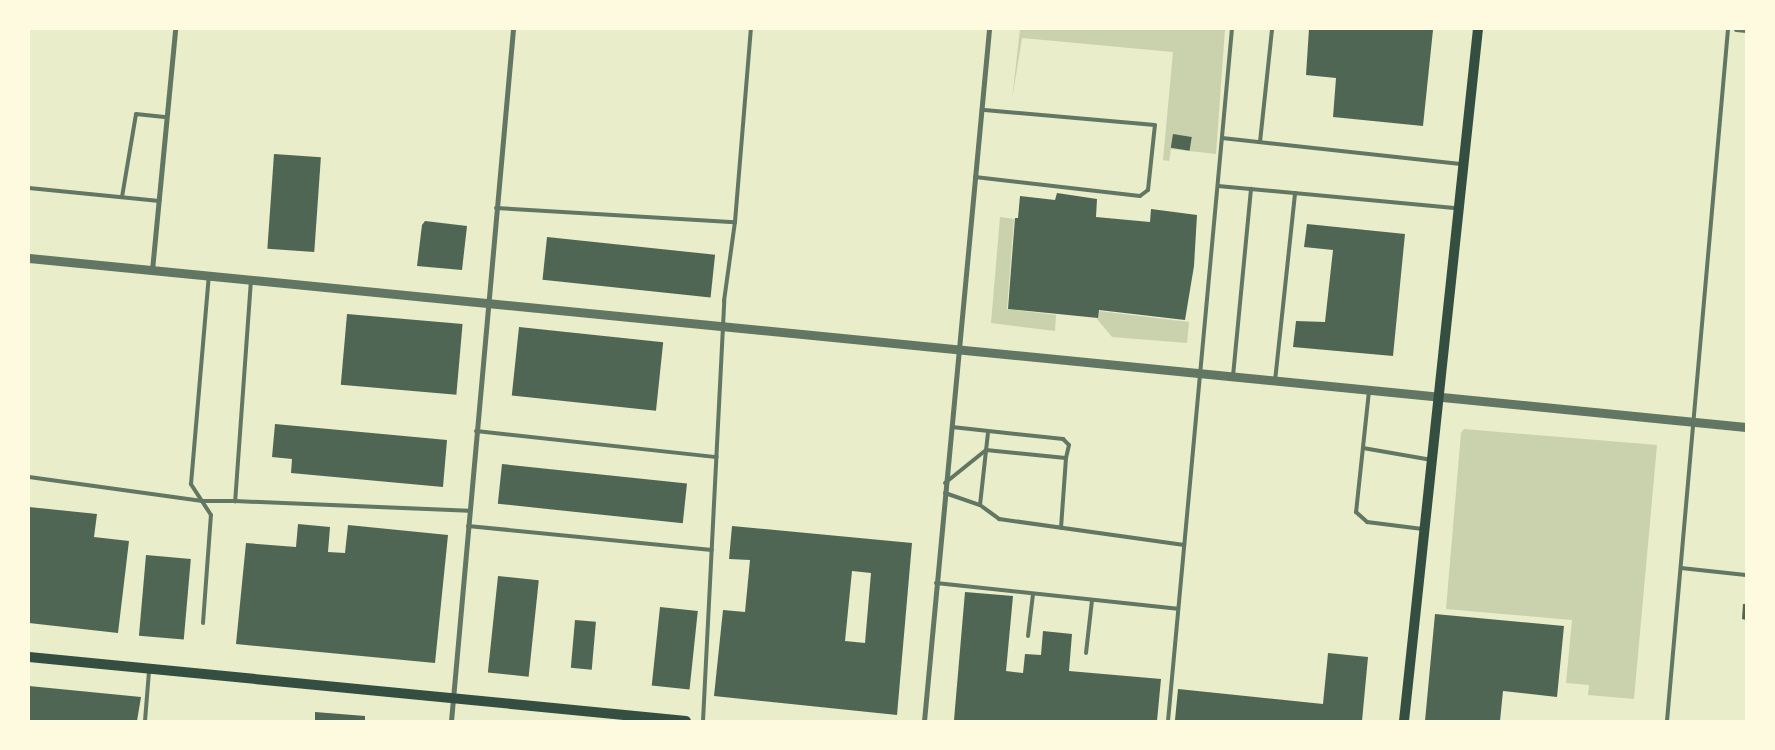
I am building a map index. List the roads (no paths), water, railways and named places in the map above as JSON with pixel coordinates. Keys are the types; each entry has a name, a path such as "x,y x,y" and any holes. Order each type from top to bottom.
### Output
{"main road":[{"path":"1404,721 1478,29"},
{"path":"29,657 686,721"}],"street":[{"path":"152,270 175,29"},
{"path":"451,721 487,303 514,29"},
{"path":"924,721 989,29"},
{"path":"1736,29 1746,30"},
{"path":"29,258 1746,427"}],"lane":[{"path":"703,721 724,326 735,222 751,29"},
{"path":"1168,721 1232,29"},
{"path":"1260,142 1272,29"},
{"path":"1667,721 1695,422 1728,29"},
{"path":"975,177 1140,196 1148,190 1155,126 982,110"},
{"path":"122,197 136,114 167,117"},
{"path":"1222,138 1464,164"},
{"path":"1218,186 1459,208"},
{"path":"29,188 159,201"},
{"path":"1233,377 1251,189"},
{"path":"1275,381 1295,193"},
{"path":"496,208 735,222"},
{"path":"202,623 211,515 191,484 209,275"},
{"path":"235,501 251,280"},
{"path":"1368,390 1356,512 1367,522 1425,529"},
{"path":"952,427 1063,439 1069,444 1066,458 1061,528"},
{"path":"476,431 717,457"},
{"path":"980,505 988,432"},
{"path":"1363,448 1433,460"},
{"path":"946,483 986,450 1066,458"},
{"path":"29,477 202,501 469,511"},
{"path":"945,493 980,505 999,519 1184,545"},
{"path":"468,526 712,550"},
{"path":"1681,568 1746,575"},
{"path":"936,583 1178,609"},
{"path":"1028,636 1032,594"},
{"path":"1086,653 1092,600"},
{"path":"145,721 150,668"}]}
